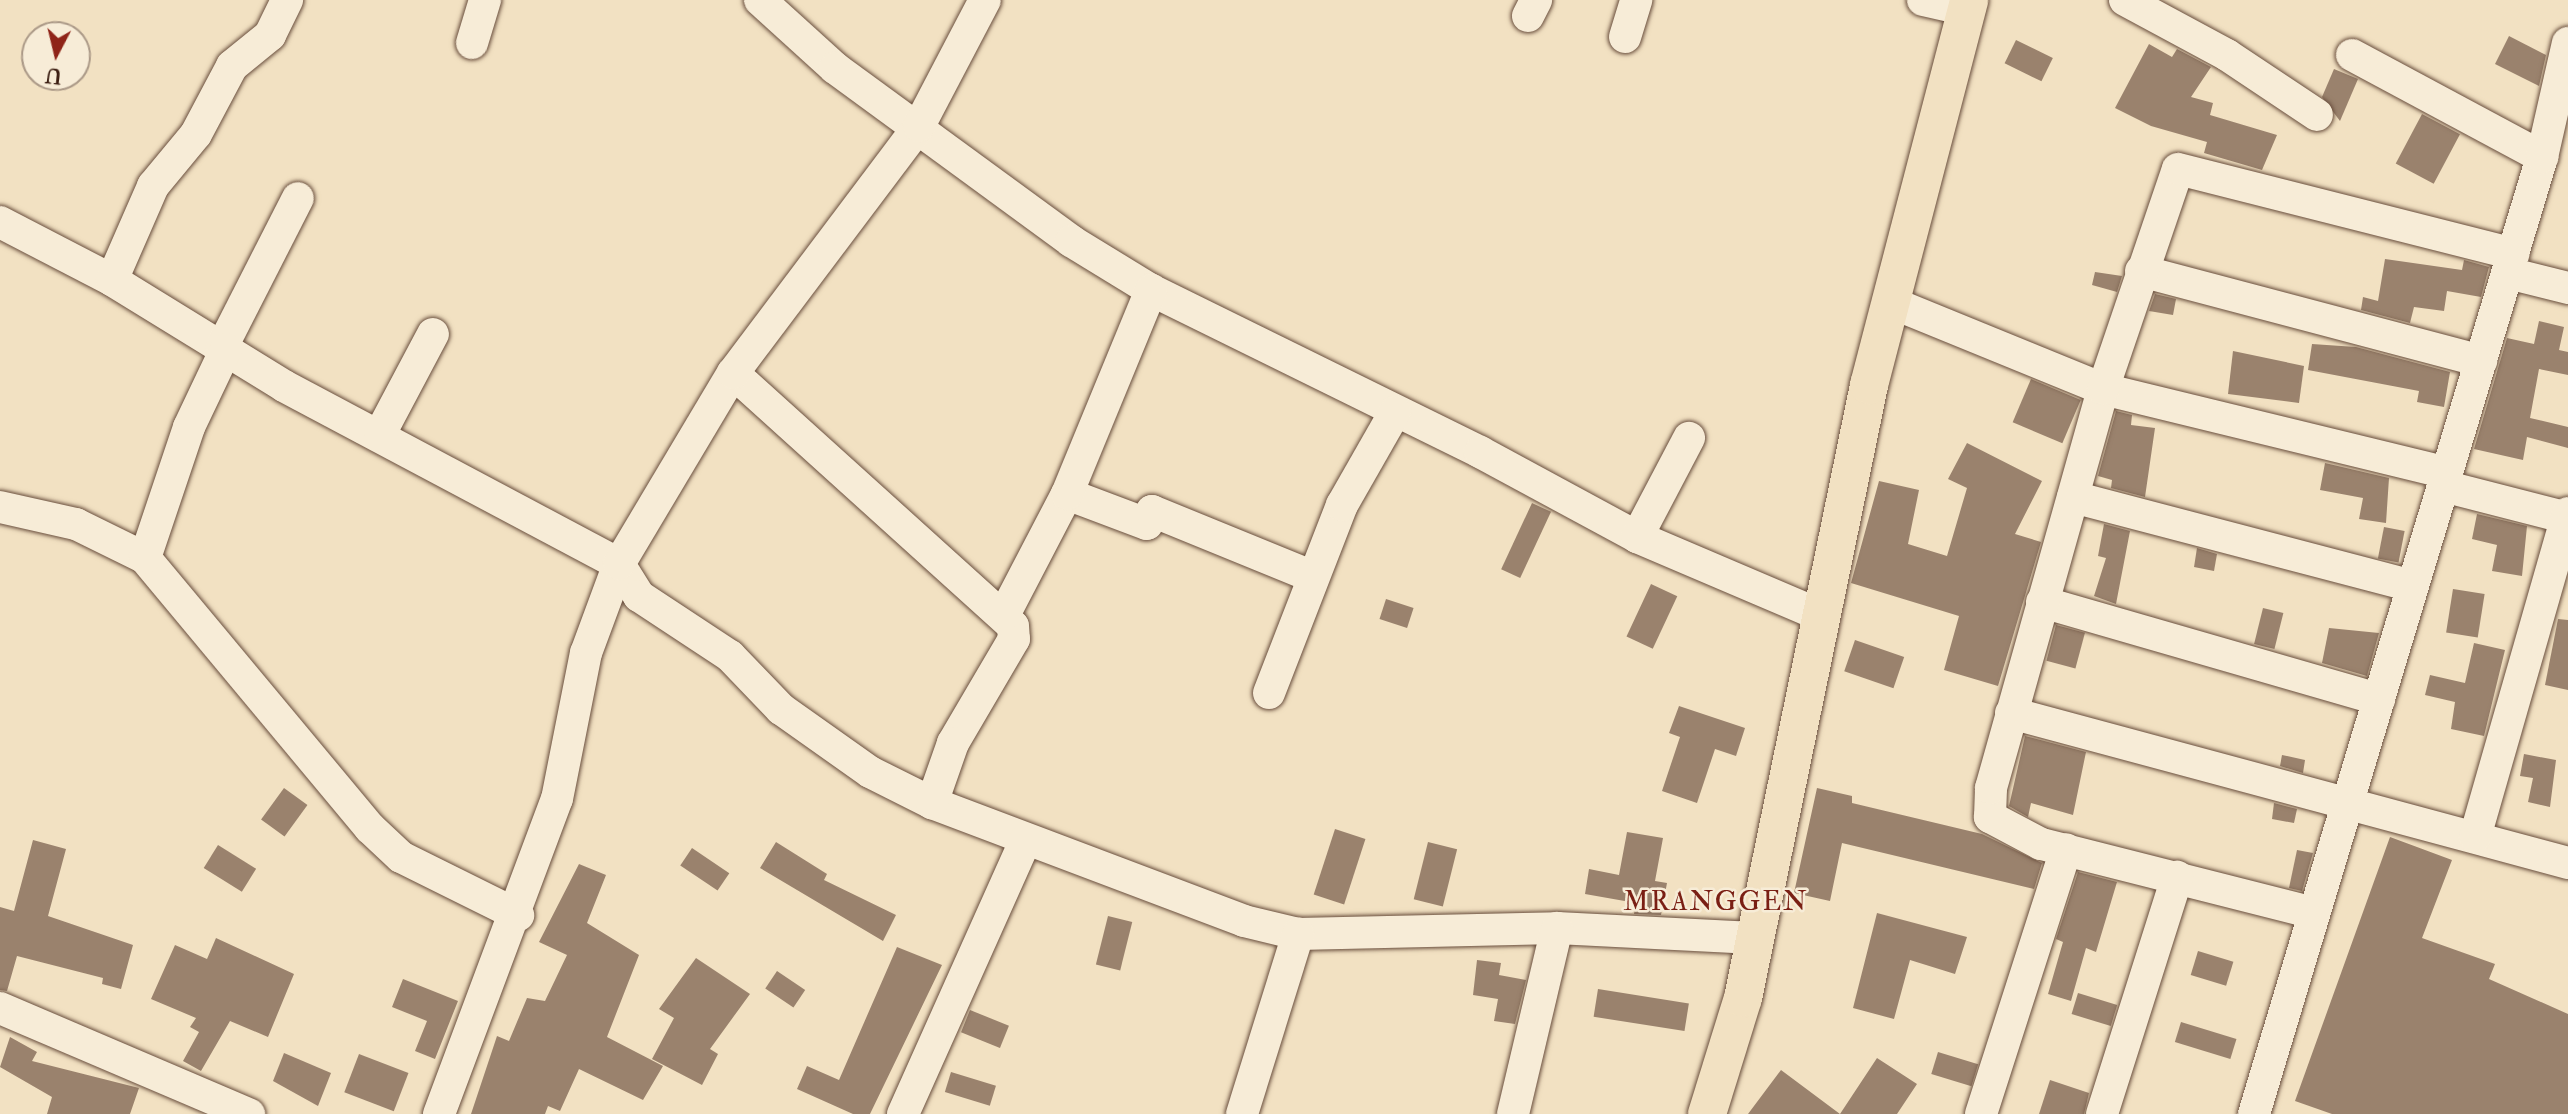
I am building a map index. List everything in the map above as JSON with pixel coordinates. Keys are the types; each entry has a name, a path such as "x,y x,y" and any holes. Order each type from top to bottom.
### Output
{"main road":[{"path":"1707,1114 1754,938 1819,615 1890,302 1968,5"}],"street":[{"path":"111,280 153,186 192,140 232,66 271,35 287,0"},
{"path":"472,43 485,0"},
{"path":"760,0 835,68 919,126 1071,241 1151,290 1637,537 1819,615"},
{"path":"439,1114 518,915 557,799 586,653 620,564 733,373 919,126 985,0"},
{"path":"1625,37 1636,0"},
{"path":"1923,0 1968,5"},
{"path":"2125,0 2227,55 2317,115"},
{"path":"2254,1114 2511,263 2542,157 2568,43"},
{"path":"2352,55 2542,157"},
{"path":"2314,913 2013,833 1990,817 1987,806 2103,390 2169,181 2185,169 2511,263 2568,288"},
{"path":"145,558 189,427 224,348 298,198"},
{"path":"0,222 111,280 224,348 620,564 639,596 730,656 781,709 870,772 932,803 1244,921 1298,934 1557,928 1754,938"},
{"path":"2141,271 2482,361"},
{"path":"1005,613 1067,494 1151,290"},
{"path":"1890,302 2103,390 2445,479 2567,516 2474,837"},
{"path":"380,434 433,334"},
{"path":"733,373 1005,613 1014,639 953,743 932,803"},
{"path":"1269,693 1311,576 1342,505 1395,412"},
{"path":"1637,537 1689,438"},
{"path":"1067,494 1147,524 1152,511 1311,576"},
{"path":"2073,497 2413,586"},
{"path":"0,507 76,524 145,558 370,828 401,857 518,915"},
{"path":"2042,602 2379,699"},
{"path":"2011,713 2348,801 2568,863"},
{"path":"903,1114 1026,839"},
{"path":"1981,1114 2066,849"},
{"path":"2102,1114 2177,877"},
{"path":"1513,1114 1557,928"},
{"path":"1242,1114 1298,934"},
{"path":"0,1008 249,1114"}],"building":[{"path":"2509,36 2546,55 2539,86 2495,64"},
{"path":"2016,40 2053,58 2041,81 2005,63"},
{"path":"2149,44 2172,57 2177,49 2211,67 2191,97 2213,103 2210,115 2277,135 2262,170 2204,153 2207,142 2151,126 2115,108"},
{"path":"2334,69 2358,79 2340,121 2322,97"},
{"path":"2422,114 2460,134 2434,184 2396,163"},
{"path":"2385,259 2462,270 2464,260 2489,267 2481,297 2447,291 2444,311 2414,307 2410,323 2361,310 2363,297 2378,301"},
{"path":"2095,272 2122,276 2117,292 2092,285"},
{"path":"2155,294 2176,299 2173,315 2149,311"},
{"path":"2539,321 2564,327 2559,350 2568,352 2568,375 2539,369 2530,418 2568,427 2568,448 2527,437 2523,460 2474,449 2507,338 2534,344"},
{"path":"2312,344 2356,347 2450,372 2444,407 2417,402 2419,391 2308,370"},
{"path":"2233,351 2304,366 2299,403 2228,394"},
{"path":"2031,379 2081,400 2062,443 2013,422"},
{"path":"2116,411 2132,415 2131,425 2155,428 2145,497 2111,488 2112,480 2098,476"},
{"path":"1967,443 2042,481 2015,534 2041,542 1998,686 1944,670 1959,616 1851,583 1879,481 1919,490 1908,544 1947,556 1967,488 1948,479"},
{"path":"2325,463 2389,478 2386,523 2359,519 2363,498 2320,490"},
{"path":"1532,503 1551,512 1520,578 1501,569"},
{"path":"2477,514 2527,526 2522,576 2492,571 2497,545 2472,539"},
{"path":"2104,524 2130,531 2116,604 2094,596 2106,558 2098,556"},
{"path":"2384,527 2405,531 2399,562 2378,558"},
{"path":"2197,548 2217,554 2214,571 2194,567"},
{"path":"1651,584 1677,596 1653,649 1626,637"},
{"path":"2453,589 2485,594 2478,637 2446,632"},
{"path":"1386,599 1414,608 1407,628 1380,619"},
{"path":"2263,608 2283,613 2274,649 2254,644"},
{"path":"2558,619 2568,620 2568,690 2545,685"},
{"path":"2056,625 2085,633 2075,669 2046,661"},
{"path":"2329,628 2379,633 2367,676 2322,663"},
{"path":"1855,640 1904,657 1893,688 1844,671"},
{"path":"2474,643 2505,650 2484,736 2451,729 2455,702 2425,695 2430,675 2465,683"},
{"path":"1679,706 1745,728 1736,756 1715,749 1697,803 1662,791 1680,737 1669,733"},
{"path":"2025,736 2086,752 2073,815 2031,803 2028,817 2009,806"},
{"path":"2524,754 2556,760 2550,807 2528,802 2533,778 2520,776"},
{"path":"2282,755 2305,760 2303,773 2280,766"},
{"path":"284,788 307,805 285,837 261,820"},
{"path":"1817,788 1852,796 1852,803 1982,834 2042,863 2034,889 1842,843 1830,901 1794,893"},
{"path":"2274,803 2297,809 2294,823 2272,819"},
{"path":"1335,829 1365,839 1344,905 1314,895"},
{"path":"1627,832 1663,838 1655,881 1667,883 1661,915 1634,914 1636,903 1585,894 1589,869 1619,875"},
{"path":"2390,837 2452,860 2422,938 2495,964 2489,979 2568,1014 2568,1114 2332,1114 2295,1101"},
{"path":"33,840 66,849 48,916 133,945 121,989 102,984 103,978 17,956 7,991 0,990 0,907 14,911"},
{"path":"776,842 827,874 824,880 896,915 883,941 760,868"},
{"path":"1428,842 1457,849 1443,907 1414,899"},
{"path":"218,845 256,869 242,892 204,868"},
{"path":"692,848 729,873 718,891 680,865"},
{"path":"2297,850 2313,853 2302,891 2289,888"},
{"path":"579,864 606,875 587,923 639,955 607,1037 663,1066 643,1100 579,1069 560,1111 548,1106 545,1114 471,1114 497,1036 509,1041 527,998 545,1001 567,955 539,942"},
{"path":"2078,872 2117,882 2096,952 2086,948 2071,1001 2048,994 2063,942 2056,939"},
{"path":"1877,913 1967,937 1955,974 1910,960 1894,1019 1853,1008"},
{"path":"1108,916 1132,922 1120,971 1096,965"},
{"path":"216,938 294,974 268,1037 230,1021 201,1071 183,1061 199,1032 190,1027 196,1018 151,999 175,945 207,959"},
{"path":"897,947 942,965 870,1114 853,1114 797,1089 807,1066 839,1080"},
{"path":"2198,951 2233,962 2226,986 2191,975"},
{"path":"696,958 750,994 710,1049 718,1054 702,1085 652,1059 674,1018 659,1009"},
{"path":"1477,960 1501,963 1499,975 1526,980 1515,1024 1494,1021 1498,999 1473,995"},
{"path":"777,971 805,990 793,1007 765,988"},
{"path":"403,979 458,1001 435,1059 415,1051 427,1021 392,1007"},
{"path":"1598,989 1689,1003 1684,1031 1594,1017"},
{"path":"2078,993 2117,1005 2111,1026 2072,1014"},
{"path":"970,1010 1009,1026 1000,1048 961,1032"},
{"path":"2181,1022 2236,1039 2230,1059 2175,1042"},
{"path":"10,1037 37,1052 32,1061 139,1088 130,1114 47,1114 52,1097 0,1067"},
{"path":"1938,1052 1978,1064 1971,1086 1931,1074"},
{"path":"284,1053 331,1073 318,1106 273,1081"},
{"path":"359,1054 408,1073 394,1111 344,1092"},
{"path":"1877,1058 1917,1084 1897,1114 1840,1114"},
{"path":"1781,1070 1840,1114 1748,1114"},
{"path":"951,1072 996,1086 990,1106 945,1092"},
{"path":"2050,1080 2089,1093 2084,1114 2039,1114"}],"district":[{"name":"MRANGGEN","path":"1716,903"}]}
